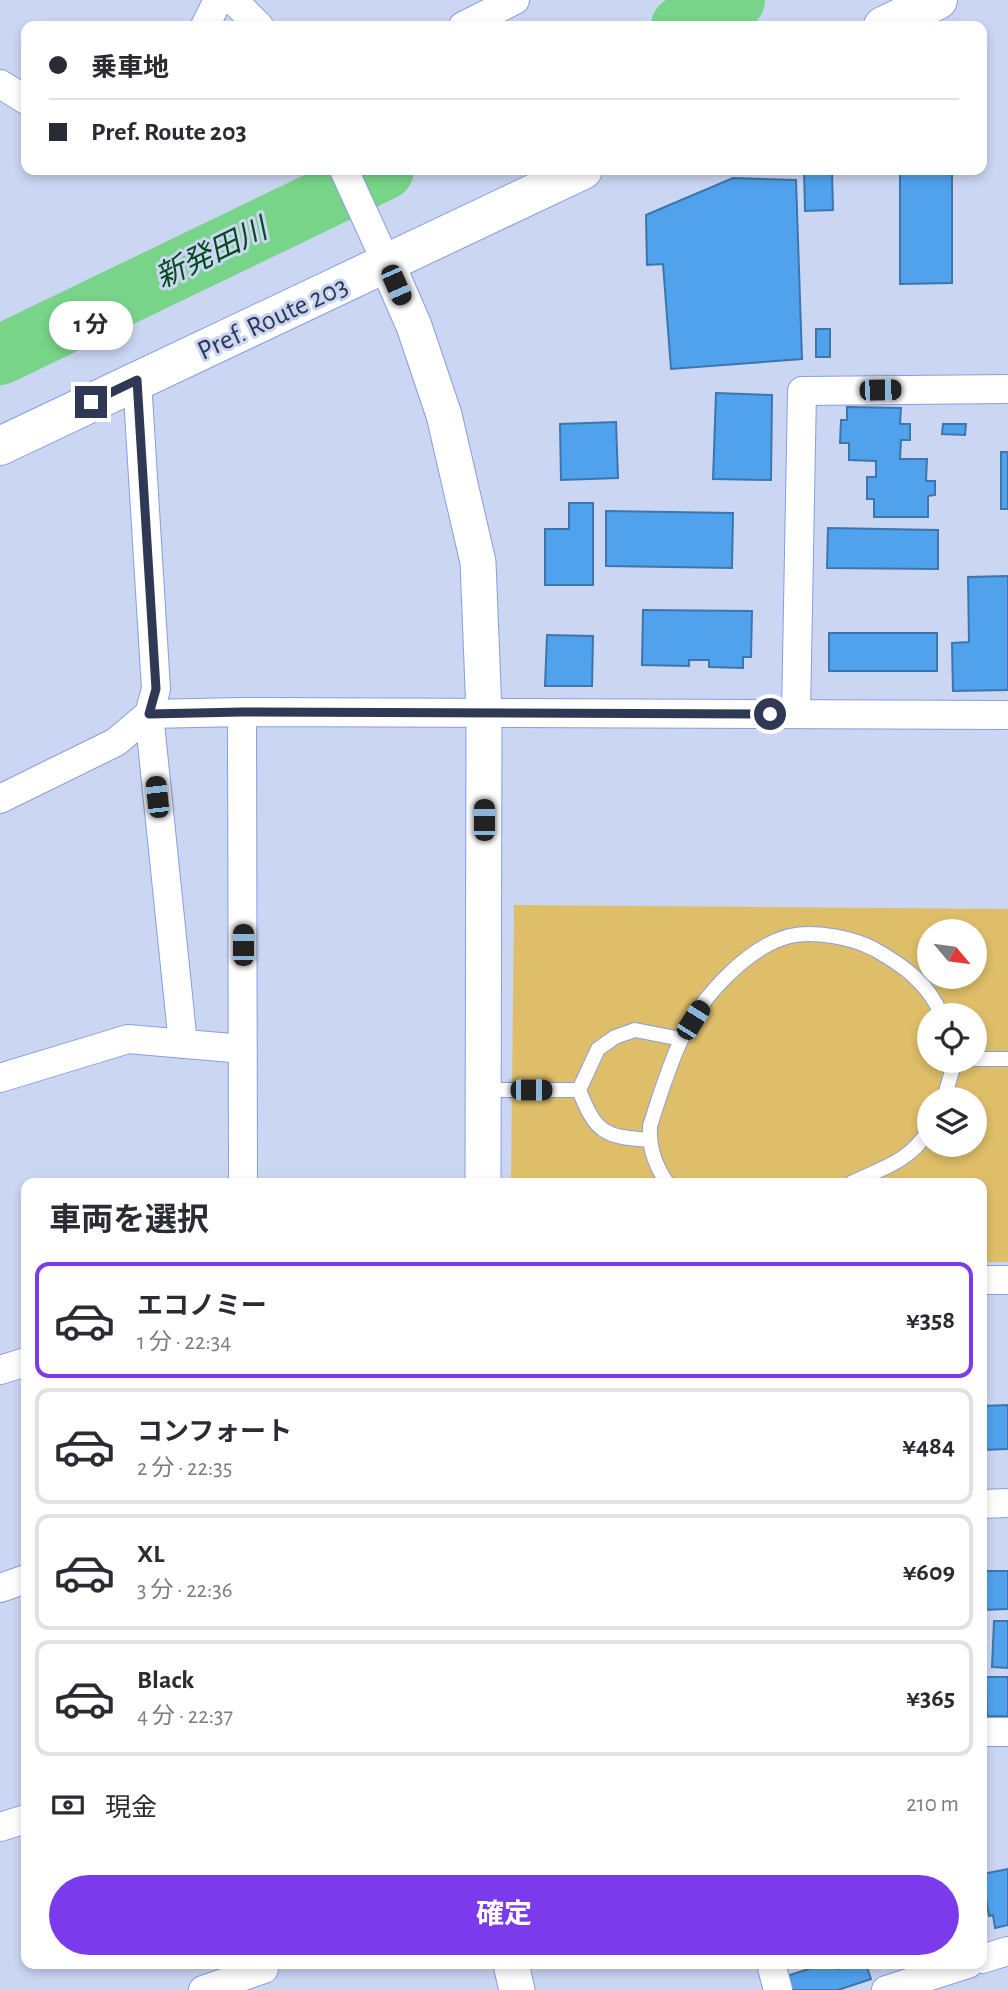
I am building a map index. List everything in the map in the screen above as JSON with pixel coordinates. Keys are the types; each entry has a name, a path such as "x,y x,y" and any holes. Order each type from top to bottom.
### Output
{"main road":[{"path":"894,21 938,0"},
{"name":"Pref. Route 203","path":"0,446 573,175"}],"street":[{"path":"208,21 218,0"},
{"path":"233,0 254,21"},
{"path":"473,21 515,0"},
{"path":"0,84 21,97"},
{"path":"346,175 414,326 444,415 478,562 484,713 483,1178"},
{"path":"137,380 156,689 149,714 183,1044"},
{"path":"796,714 802,391 1008,389"},
{"path":"242,712 243,1178"},
{"path":"0,799 116,742 149,714 242,712 1008,715"},
{"path":"0,1078 128,1039 243,1049"},
{"path":"987,1280 1008,1280"},
{"path":"0,1370 21,1364"},
{"path":"987,1504 1008,1503"},
{"path":"0,1588 21,1580"},
{"path":"987,1732 1008,1732"},
{"path":"0,1828 21,1821"},
{"path":"987,1957 1008,1951"},
{"path":"513,1969 517,1990"},
{"path":"772,1969 778,1990"},
{"path":"886,1990 952,1969"},
{"path":"203,1990 266,1974"}],"lane":[{"path":"664,1178 656,1167 650,1126 681,1039 704,1002 728,976 761,948 792,935 832,936 865,944 911,973 936,1003"},
{"path":"650,1140 620,1138 599,1128 590,1117 579,1090 598,1049 615,1037 635,1030 681,1039"},
{"path":"987,1059 1008,1059"},
{"path":"484,1090 579,1090"},
{"path":"863,1178 904,1159 917,1148"}],"shaded area":[{"path":"514,905 1008,909 1008,1262 987,1262 987,1178 511,1178"}],"building":[{"path":"804,175 832,175 833,210 805,211"},
{"path":"900,175 952,175 952,283 900,284"},
{"path":"733,178 796,180 802,359 671,369 663,264 647,265 646,215"},
{"path":"816,329 830,329 830,357 816,357"},
{"path":"716,393 772,395 771,480 713,479"},
{"path":"847,407 901,408 900,424 910,424 910,440 901,440 900,459 927,459 926,481 935,481 935,495 928,496 928,517 874,517 874,499 867,499 867,477 876,477 876,461 849,460 849,443 840,443 841,420 847,420"},
{"path":"616,422 618,478 561,480 560,424"},
{"path":"943,424 966,424 965,435 942,434"},
{"path":"1001,452 1008,452 1008,509 1001,509"},
{"path":"569,503 593,503 593,585 545,585 545,529 569,529"},
{"path":"606,511 733,513 732,568 606,566"},
{"path":"828,528 938,530 938,569 827,568"},
{"path":"1008,576 1008,690 953,691 952,643 969,642 968,577"},
{"path":"643,610 752,611 751,657 743,657 743,668 709,667 709,660 689,660 689,666 642,665"},
{"path":"829,633 937,633 937,671 829,671"},
{"path":"547,635 593,636 592,686 545,686"},
{"path":"1008,1405 1008,1449 987,1450 987,1406"},
{"path":"987,1571 1008,1571 1008,1609 987,1610"},
{"path":"994,1621 1008,1621 1008,1668 992,1667"},
{"path":"987,1677 1008,1677 1008,1716 987,1716"},
{"path":"1008,1869 1008,1925 995,1928 993,1915 989,1916 987,1873"},
{"path":"809,1969 868,1969 871,1979 838,1990 789,1990 784,1977"}],"waterway":[{"name":"新発田川","path":"691,21 735,0"},
{"name":"新発田川","path":"0,355 374,175"}],"route":[{"path":"91,402 137,380 156,689 149,714 770,714"}]}
